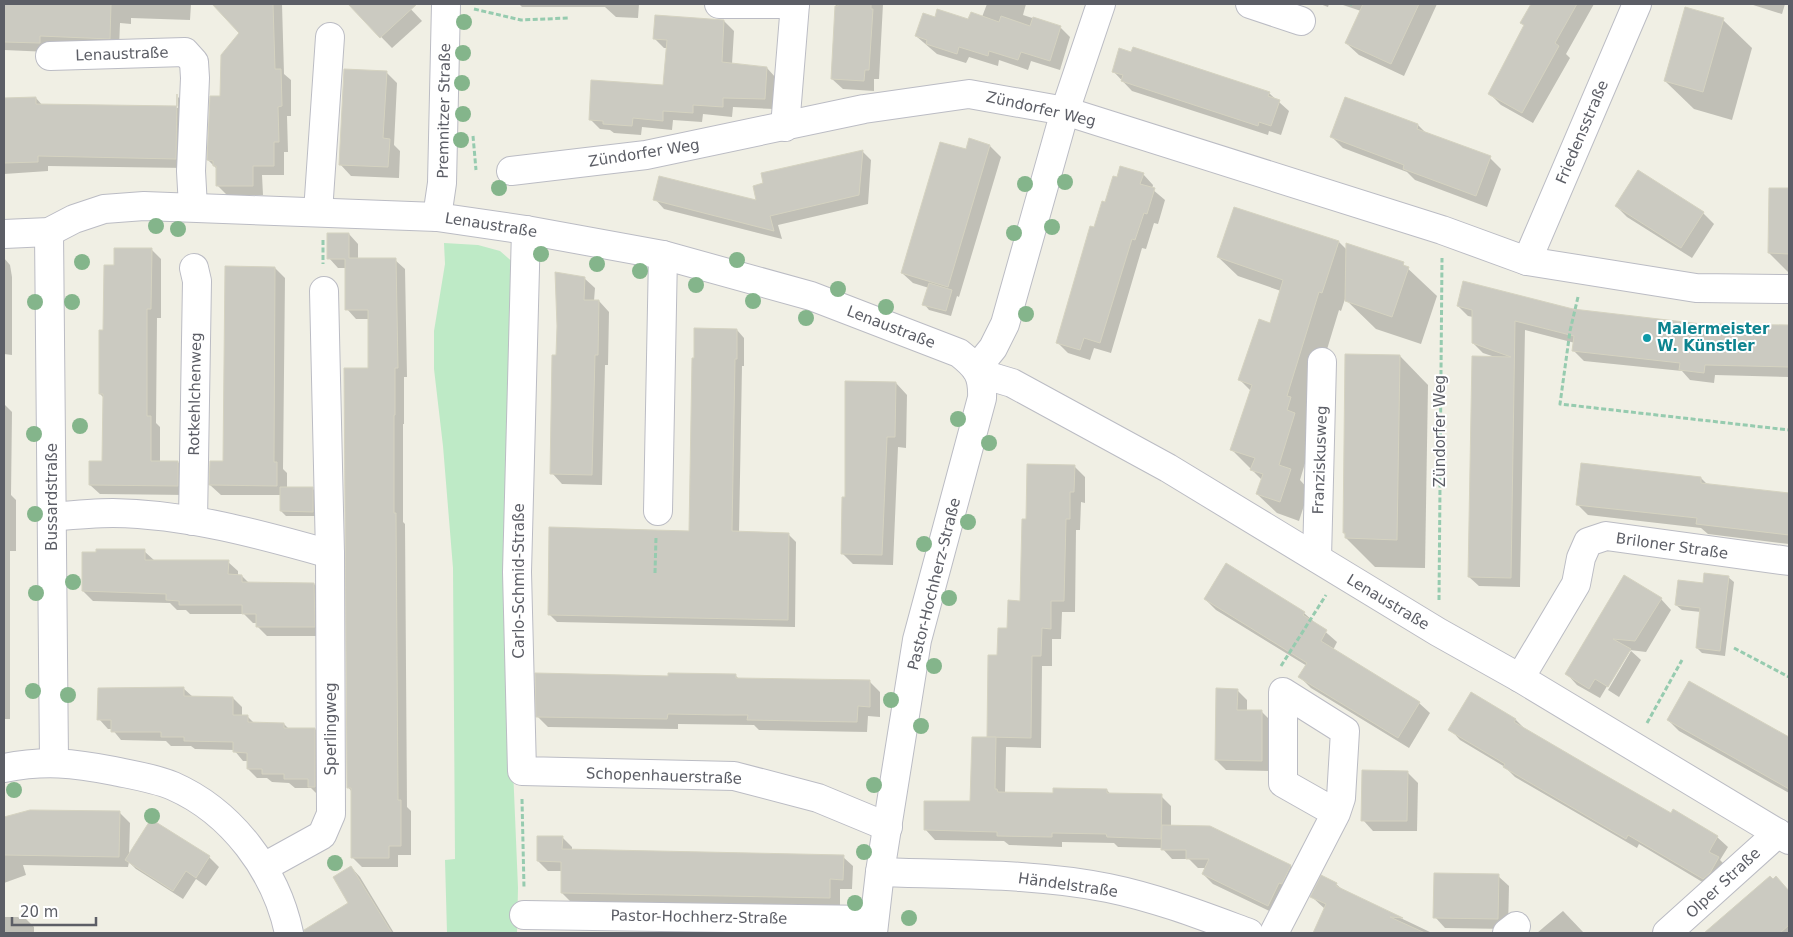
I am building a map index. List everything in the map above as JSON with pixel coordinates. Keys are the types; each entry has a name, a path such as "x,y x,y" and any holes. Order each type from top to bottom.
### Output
{"street":[{"name":"Premnitzer Straße","path":"437,217 442,183 446,4"},
{"path":"719,4 796,4 785,127"},
{"path":"976,370 993,348 1005,324 1065,111 1101,4"},
{"path":"1250,4 1301,21"},
{"name":"Friedensstraße","path":"1526,261 1637,4"},
{"path":"320,212 330,37"},
{"name":"Lenaustraße","path":"50,56 185,52 194,62 195,78 191,171 193,207"},
{"name":"Zündorfer Weg","path":"511,172 646,156 864,109 969,94 1065,111 1442,230 1526,261 1696,288 1789,289"},
{"name":"Lenaustraße","path":"4,234 49,232 74,219 104,209 144,206 437,217 526,230 663,255 810,296 959,354 976,370 1012,383 1168,468 1438,632 1520,678 1783,836"},
{"name":"Carlo-Schmid-Straße","path":"522,771 517,572 526,230"},
{"name":"Bussardstraße","path":"49,232 54,761"},
{"path":"657,520 663,255"},
{"name":"Rotkehlchenweg","path":"193,521 197,281 194,268"},
{"name":"Sperlingweg","path":"264,867 322,835 331,814 330,554 324,291"},
{"name":"Franziskusweg","path":"1322,362 1328,565"},
{"name":"Pastor-Hochherz-Straße","path":"524,914 873,927 917,640 982,398 976,370"},
{"path":"51,516 113,513 193,521 259,534 330,554"},
{"name":"Briloner Straße","path":"1520,678 1576,584 1581,558 1588,542 1606,536 1789,561"},
{"path":"4,768 54,761 148,778 171,785 195,797 234,828 264,867 285,914 289,933"},
{"name":"Schopenhauerstraße","path":"522,771 734,776 818,798 888,827"},
{"path":"1274,933 1336,813"},
{"name":"Olper Straße","path":"1667,933 1783,836"},
{"name":"Händelstraße","path":"880,872 1039,878 1106,888 1189,910 1249,933"}],"path":[{"path":"474,8 521,20 569,18"},
{"path":"320,212 324,291"},
{"name":"Zündorfer Weg","path":"1438,632 1442,230"},
{"path":"1584,270 1570,331 1560,404 1789,430"},
{"path":"655,573 657,520"},
{"path":"1276,673 1328,565"},
{"path":"1734,648 1789,677"},
{"path":"1634,746 1682,660"},
{"path":"522,771 524,914"}],"green space":[{"path":"444,243 478,245 500,251 515,264 513,768 518,888 517,933 447,933 445,860 455,859 453,568 443,446 434,369 434,331 445,264"}],"building":[{"path":"4,4 111,4 110,39 40,36 40,43 4,42"},
{"path":"212,4 273,4 275,69 281,69 282,106 278,107 279,142 274,142 274,166 253,166 253,186 216,186 216,166 213,166 213,161 207,160 210,96 220,96 221,55 239,33"},
{"path":"348,4 417,4 380,38"},
{"path":"838,4 871,4 871,9 873,9 869,70 865,70 864,81 831,79 835,6 838,6"},
{"path":"1363,4 1419,4 1391,64 1345,43"},
{"path":"1531,4 1577,4 1555,43 1559,46 1522,113 1488,94 1524,25 1520,23"},
{"path":"1685,7 1724,18 1703,92 1664,81"},
{"path":"937,9 968,19 971,12 999,22 1001,16 1030,26 1033,17 1061,26 1050,61 1021,52 1018,60 989,51 988,56 959,47 957,54 926,44 927,40 915,36 923,13 935,17"},
{"path":"655,15 724,20 722,62 767,67 765,99 723,98 723,107 693,105 693,113 663,111 663,121 633,118 632,126 603,124 603,121 589,120 591,80 663,85 667,40 653,39"},
{"path":"1133,47 1270,92 1268,96 1280,100 1271,126 1259,122 1258,126 1121,81 1123,75 1112,72 1119,48 1131,52"},
{"path":"344,69 387,71 383,138 390,139 388,167 339,165"},
{"path":"36,97 36,104 177,106 176,159 38,156 38,162 4,163 4,98"},
{"path":"1345,97 1418,124 1417,129 1491,156 1476,196 1403,169 1404,165 1330,137"},
{"path":"969,138 990,145 948,287 901,273 940,142 966,149"},
{"path":"863,150 859,195 770,216 774,231 653,200 659,176 756,200 753,186 763,183 761,173"},
{"path":"1120,166 1144,173 1140,184 1155,188 1147,214 1144,213 1135,240 1132,239 1100,343 1084,338 1080,350 1056,343 1090,226 1094,227 1102,201 1105,202 1113,176 1117,177"},
{"path":"1638,170 1704,212 1681,248 1615,206"},
{"path":"1769,188 1789,188 1789,254 1768,253"},
{"path":"1234,207 1339,241 1322,293 1319,292 1287,396 1291,397 1287,410 1295,413 1279,465 1291,469 1280,502 1256,494 1263,474 1250,470 1255,458 1230,450 1252,385 1238,380 1259,319 1270,323 1283,280 1217,257"},
{"path":"327,233 349,233 349,258 396,258 398,368 395,368 394,513 396,513 398,800 401,800 401,846 389,846 389,858 351,858 351,788 347,788 344,368 368,368 368,310 345,310 345,259 327,259"},
{"path":"1346,243 1404,262 1403,265 1409,267 1392,317 1345,301"},
{"path":"114,248 152,248 151,309 147,309 147,416 151,416 151,461 178,461 178,486 89,485 89,461 102,461 103,394 99,394 99,330 103,330 104,265 114,265"},
{"path":"225,266 275,267 274,462 277,462 277,486 209,485 210,461 223,461"},
{"path":"555,272 585,277 584,300 599,300 598,355 595,355 592,475 550,474 552,355 556,355 557,326"},
{"path":"1463,281 1573,309 1702,324 1789,325 1789,367 1705,365 1704,373 1679,370 1680,363 1572,351 1574,336 1515,321 1511,578 1468,577 1472,356 1511,357 1472,343 1472,310 1457,306"},
{"path":"929,283 952,290 946,311 922,305"},
{"path":"694,328 737,329 732,531 789,533 788,620 548,615 549,527 689,531"},
{"path":"1345,354 1400,355 1397,540 1345,538 1345,533 1343,533"},
{"path":"845,381 896,382 895,437 887,437 882,555 841,554 842,497 845,497"},
{"path":"1581,463 1701,477 1701,483 1789,493 1789,535 1696,524 1697,518 1576,505"},
{"path":"1027,464 1075,465 1074,492 1070,492 1070,519 1066,519 1064,601 1051,601 1051,629 1042,628 1041,656 1032,656 1031,738 987,737 988,655 997,655 998,628 1007,628 1008,600 1020,601 1022,519 1026,519"},
{"path":"280,487 313,487 313,512 280,511"},
{"path":"96,549 145,549 145,560 229,560 228,574 242,575 242,582 314,583 315,627 256,627 256,614 242,614 242,605 179,605 179,601 166,600 166,594 82,591 82,552 96,552"},
{"path":"1226,563 1305,612 1303,615 1327,630 1321,641 1420,702 1398,738 1298,677 1307,663 1204,599"},
{"path":"1704,573 1729,576 1720,651 1696,648 1700,608 1675,605 1678,580 1703,583"},
{"path":"1624,575 1662,598 1635,641 1613,639 1631,649 1608,687 1595,679 1589,689 1565,674"},
{"path":"535,673 668,676 668,673 736,674 736,678 870,680 870,707 858,706 857,722 747,720 748,715 668,714 667,719 536,717"},
{"path":"1689,681 1789,737 1789,789 1667,720"},
{"path":"184,687 184,696 233,697 233,715 248,715 248,722 284,723 284,728 315,728 315,787 308,787 308,779 284,779 284,774 262,774 262,769 247,769 247,753 233,752 233,742 184,741 184,737 161,737 161,732 111,732 111,720 97,720 98,688"},
{"path":"1216,688 1238,689 1237,710 1262,710 1262,761 1215,760"},
{"path":"1471,692 1516,719 1514,722 1603,774 1671,813 1673,809 1718,836 1709,852 1719,857 1710,873 1703,879 1628,835 1626,839 1503,767 1505,764 1448,730"},
{"path":"972,737 996,737 995,789 998,792 1053,793 1053,788 1107,789 1107,793 1162,794 1161,839 1107,837 1106,834 1052,833 1052,837 997,836 997,832 924,830 924,801 970,801"},
{"path":"1362,770 1408,771 1407,821 1361,821"},
{"path":"30,810 120,811 119,857 4,855 4,817"},
{"path":"151,819 210,856 196,878 186,871 173,891 125,860"},
{"path":"1162,825 1210,826 1291,865 1282,884 1279,883 1268,906 1202,874 1209,859 1186,859 1186,850 1161,850"},
{"path":"537,836 563,836 562,849 844,855 843,880 830,879 830,898 561,893 561,862 537,861"},
{"path":"351,866 392,933 304,933 304,930 348,903 333,877"},
{"path":"1434,873 1499,874 1498,919 1433,918"},
{"path":"1321,875 1337,883 1336,886 1403,918 1390,917 1425,933 1313,933 1326,904 1310,897"},
{"path":"1770,876 1773,879 1776,876 1789,891 1789,925 1780,933 1704,933"}],"place":[{"name":"Malermeister W. Künstler","path":"1647,338"}]}
